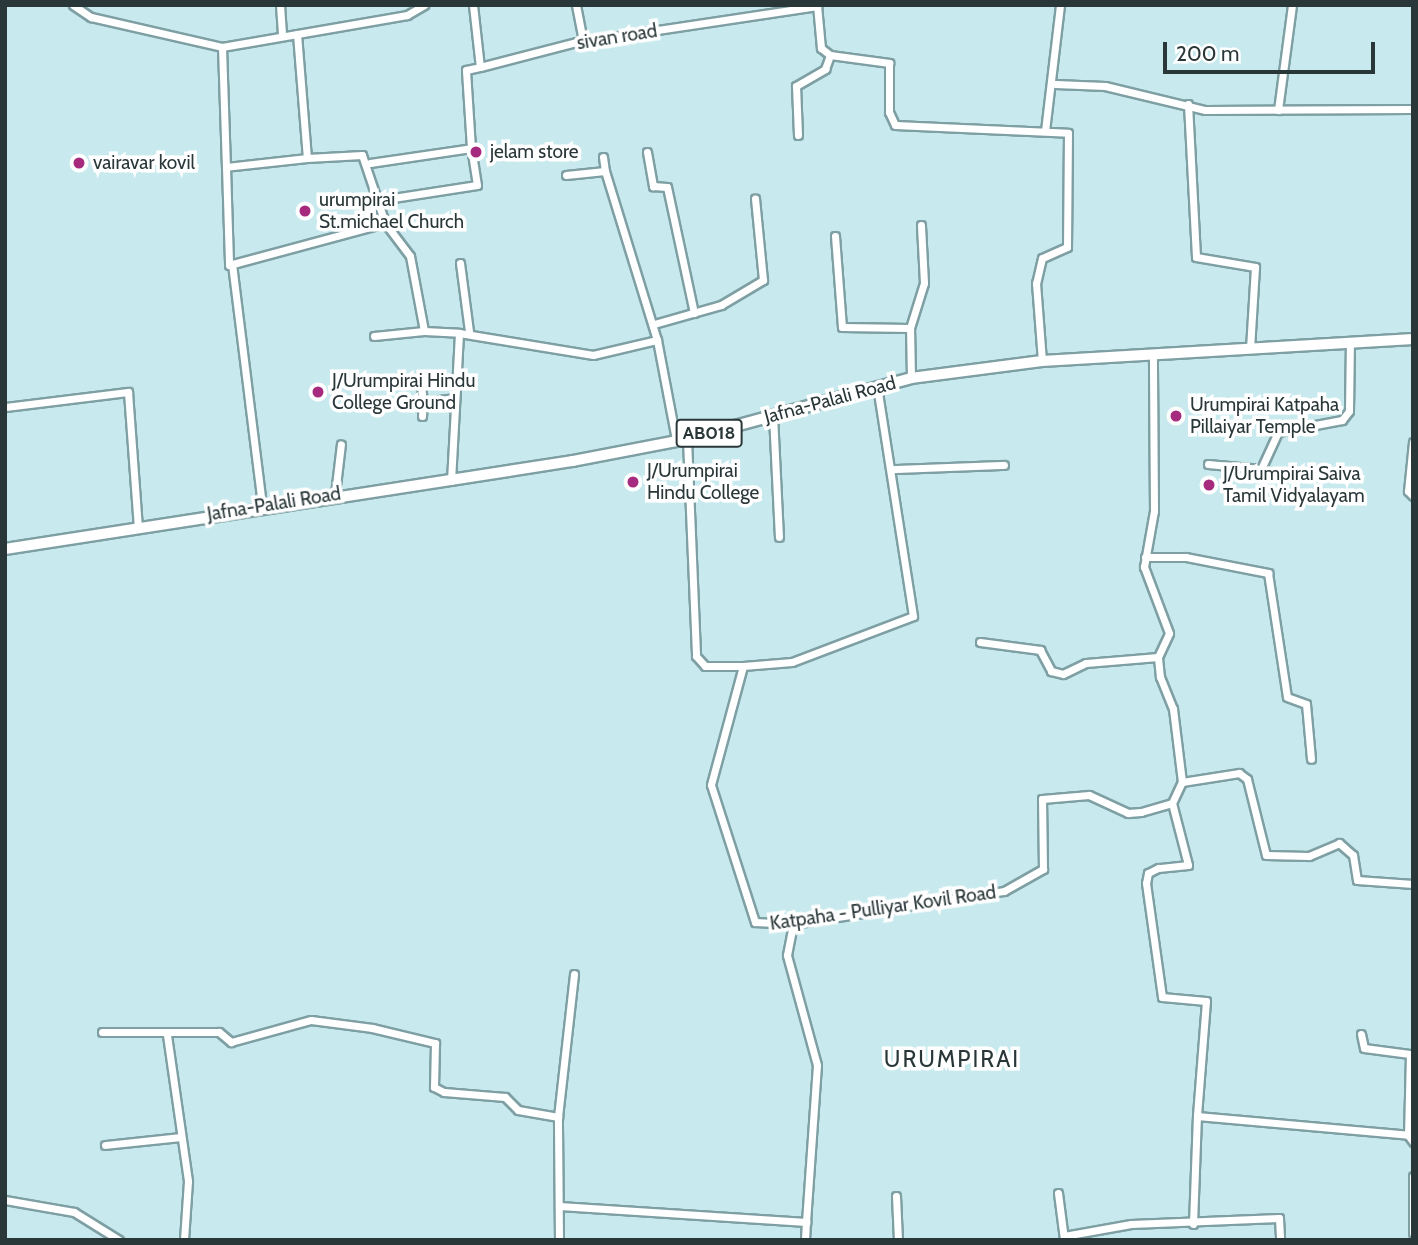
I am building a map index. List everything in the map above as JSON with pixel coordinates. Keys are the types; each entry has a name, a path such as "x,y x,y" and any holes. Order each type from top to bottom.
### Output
{"main road":[{"name":"Jafna-Palali Road","path":"5,549 335,494 451,482 681,440 911,378 1042,361 1413,339"}],"street":[{"path":"73,5 91,17 222,47 282,34 297,34 407,15 424,5"},
{"path":"280,5 282,34"},
{"path":"380,200 477,186 471,148 466,70 480,67 473,5"},
{"path":"576,5 583,41"},
{"path":"817,5 821,48 830,55 889,63 889,113 895,125 1068,133 1071,214 1067,247 1041,258 1036,284 1042,361"},
{"name":"sivan road","path":"480,67 583,41 817,5"},
{"path":"1045,131 1055,84 1060,5"},
{"path":"1278,110 1292,5"},
{"path":"297,34 307,158"},
{"path":"222,47 232,264 262,506"},
{"path":"798,135 796,86 825,69 830,55"},
{"path":"1055,84 1105,86 1188,104 1278,110 1413,109"},
{"path":"1188,104 1196,257 1255,267 1250,348"},
{"path":"370,163 471,148"},
{"path":"647,152 653,186 667,187 694,313"},
{"path":"226,167 362,155 370,163 386,223 411,256 424,331"},
{"path":"603,157 605,171 654,324 681,440 696,656 705,666 792,662 913,617 894,524 893,469 877,386"},
{"path":"566,175 605,171"},
{"path":"654,324 694,313 763,280 755,198"},
{"path":"232,264 386,223"},
{"path":"911,378 909,328 924,283 921,225"},
{"path":"835,236 842,327 909,328"},
{"path":"460,263 468,331"},
{"path":"374,336 424,331 468,331 593,355 657,340"},
{"path":"451,482 459,333"},
{"path":"1208,464 1261,468 1278,432 1342,420 1349,411 1350,342"},
{"path":"1153,354 1154,511 1145,557 1169,633 1158,657 1177,733 1182,782 1172,803 1188,865 1158,868 1146,883 1161,998 1206,1001 1193,1224"},
{"path":"421,384 422,416"},
{"path":"5,407 128,392 138,527"},
{"path":"423,402 454,398"},
{"path":"773,415 779,537"},
{"path":"1413,442 1408,491 1413,496"},
{"path":"335,494 341,444"},
{"path":"893,469 1004,465"},
{"path":"1145,557 1186,557 1268,573 1287,697 1306,704 1311,759"},
{"path":"980,642 1040,650 1052,671 1063,674 1086,663 1158,657"},
{"name":"Katpaha - Pulliyar Kovil Road","path":"743,666 711,785 755,922 793,924 1017,886 1042,869 1047,849 1041,802 1046,796 1089,795 1128,813 1172,803"},
{"path":"1182,782 1239,773 1247,779 1266,855 1309,856 1339,842 1353,855 1357,880 1413,884"},
{"path":"793,924 787,955 817,1065 805,1240"},
{"path":"559,1240 558,1117 574,974"},
{"path":"103,1032 167,1035 219,1032 231,1042 312,1020 423,1037 437,1049 434,1087 505,1097 517,1110 558,1117"},
{"path":"1198,1116 1411,1139 1410,1054 1364,1048 1361,1034"},
{"path":"167,1035 188,1181 184,1240"},
{"path":"105,1145 180,1137"},
{"path":"1413,1176 1413,1233"},
{"path":"1058,1193 1064,1238 1132,1224 1193,1224 1279,1218 1280,1240"},
{"path":"896,1196 898,1240"},
{"path":"5,1200 74,1212 119,1240"},
{"path":"559,1206 806,1222"}],"place":[{"name":"jelam store","path":"476,152"},
{"name":"vairavar kovil","path":"79,163"},
{"name":"urumpirai St.michael Church","path":"305,211"},
{"name":"J/Urumpirai Hindu College Ground","path":"318,392"},
{"name":"Urumpirai Katpaha Pillaiyar Temple","path":"1176,416"},
{"name":"J/Urumpirai Hindu College","path":"633,482"},
{"name":"J/Urumpirai Saiva Tamil Vidyalayam","path":"1209,485"}],"district":[{"name":"URUMPIRAI","path":"952,1059"}]}
